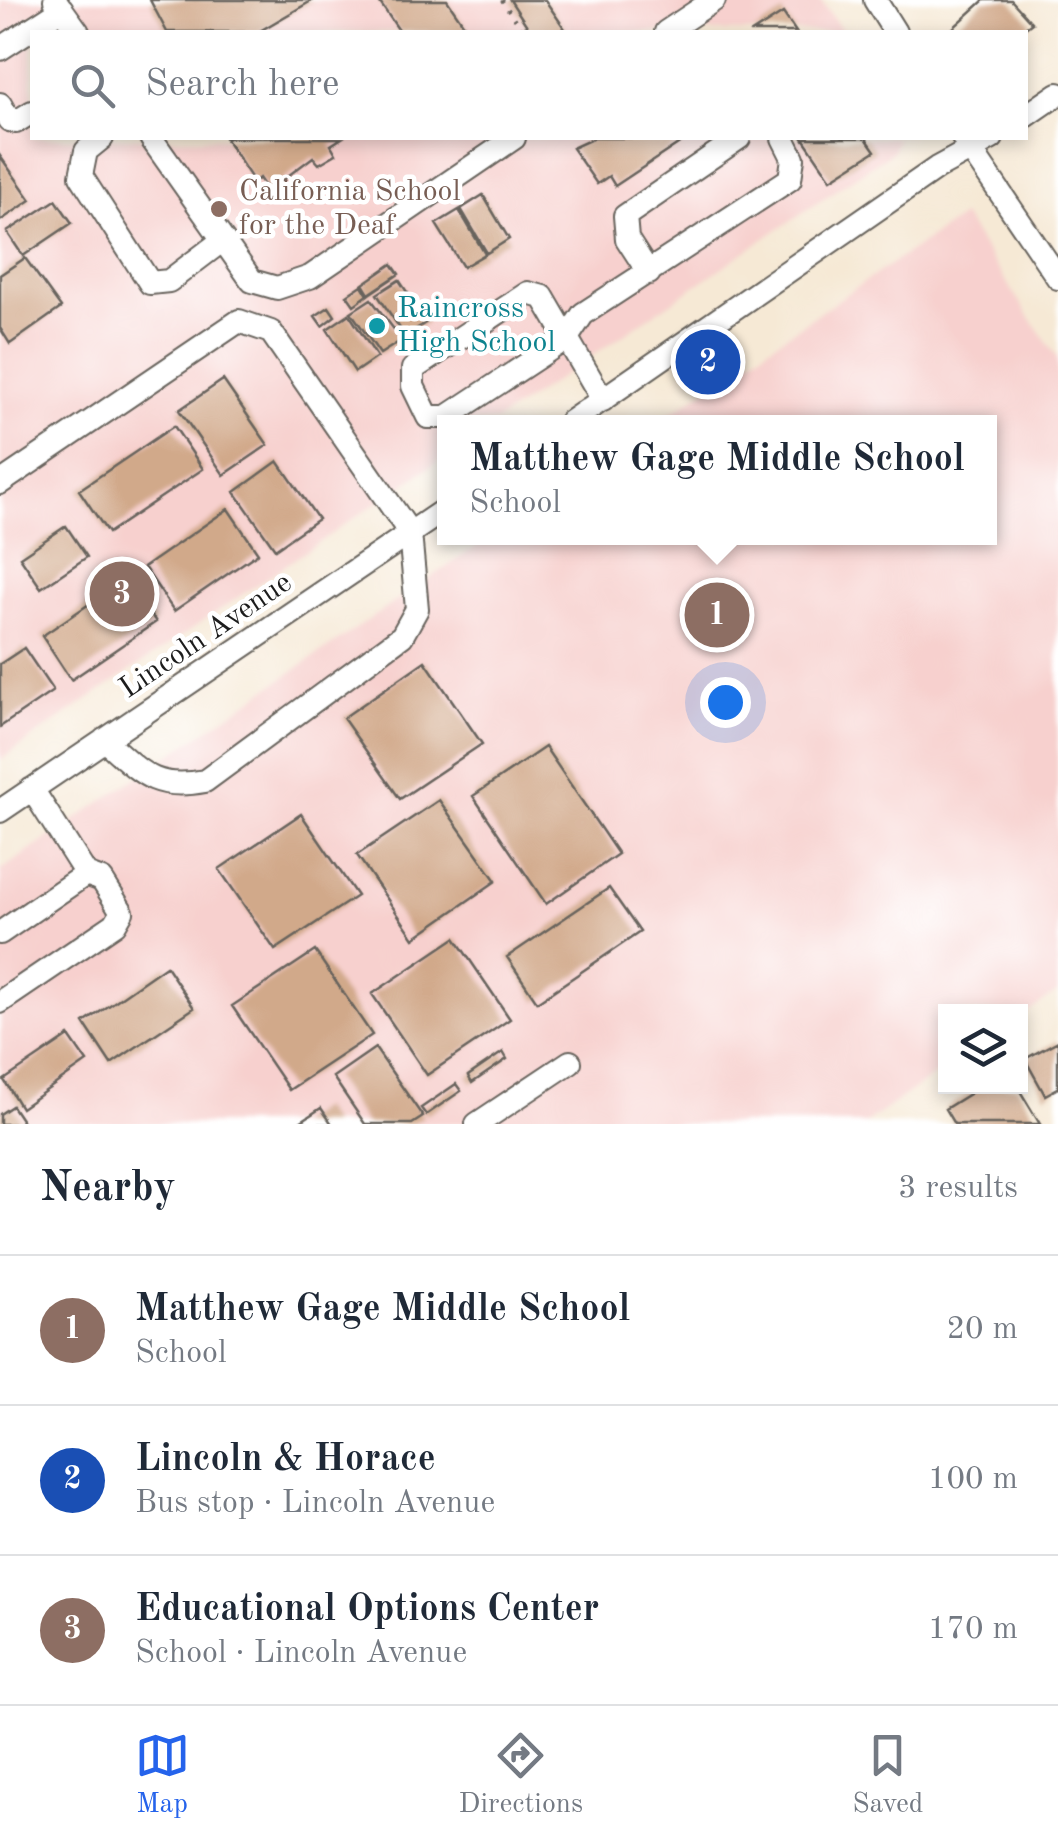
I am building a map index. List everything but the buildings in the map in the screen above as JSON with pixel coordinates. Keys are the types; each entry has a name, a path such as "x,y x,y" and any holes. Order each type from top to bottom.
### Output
{"street":[{"path":"875,0 895,30"},
{"path":"668,30 702,3"},
{"path":"0,50 59,5 77,30"},
{"path":"1028,115 1058,94"},
{"path":"0,104 9,120 16,122 30,113"},
{"path":"100,140 86,151 82,176 150,283 169,281 223,240"},
{"path":"153,140 252,281 277,288 310,277 511,140"},
{"path":"650,273 627,239 625,216 736,140"},
{"path":"450,415 567,338 583,314 790,179 793,158 784,140"},
{"path":"580,415 967,144 1058,278"},
{"path":"437,417 428,417 413,386 413,368 528,293 543,297 603,400"},
{"path":"0,483 239,321 271,332 376,478 410,534 417,609 402,636 205,781 176,786 149,779 104,740"},
{"name":"Lincoln Avenue","path":"0,811 437,515"},
{"path":"0,1002 116,924 122,912 102,880 86,874 32,790"},
{"path":"0,933 86,874"},
{"path":"477,1124 570,1062"}],"path":[{"path":"502,0 522,30"}],"shaded area":[{"path":"0,0 820,0 842,30 30,30 30,140 896,140 893,151 505,415 437,415 437,462 0,760"},
{"path":"962,216 1058,359 1058,992 1028,1012 1028,1004 938,1004 938,1073 864,1124 0,1124 0,871 479,545 997,545 997,415 668,415"}],"place":[{"name":"California School for the Deaf","path":"219,209"},
{"name":"Raincross High School","path":"377,326"},
{"name":"Lincoln & Horace","path":"708,362"},
{"name":"Educational Options Center","path":"122,594"},
{"name":"Matthew Gage Middle School","path":"717,615"}]}
